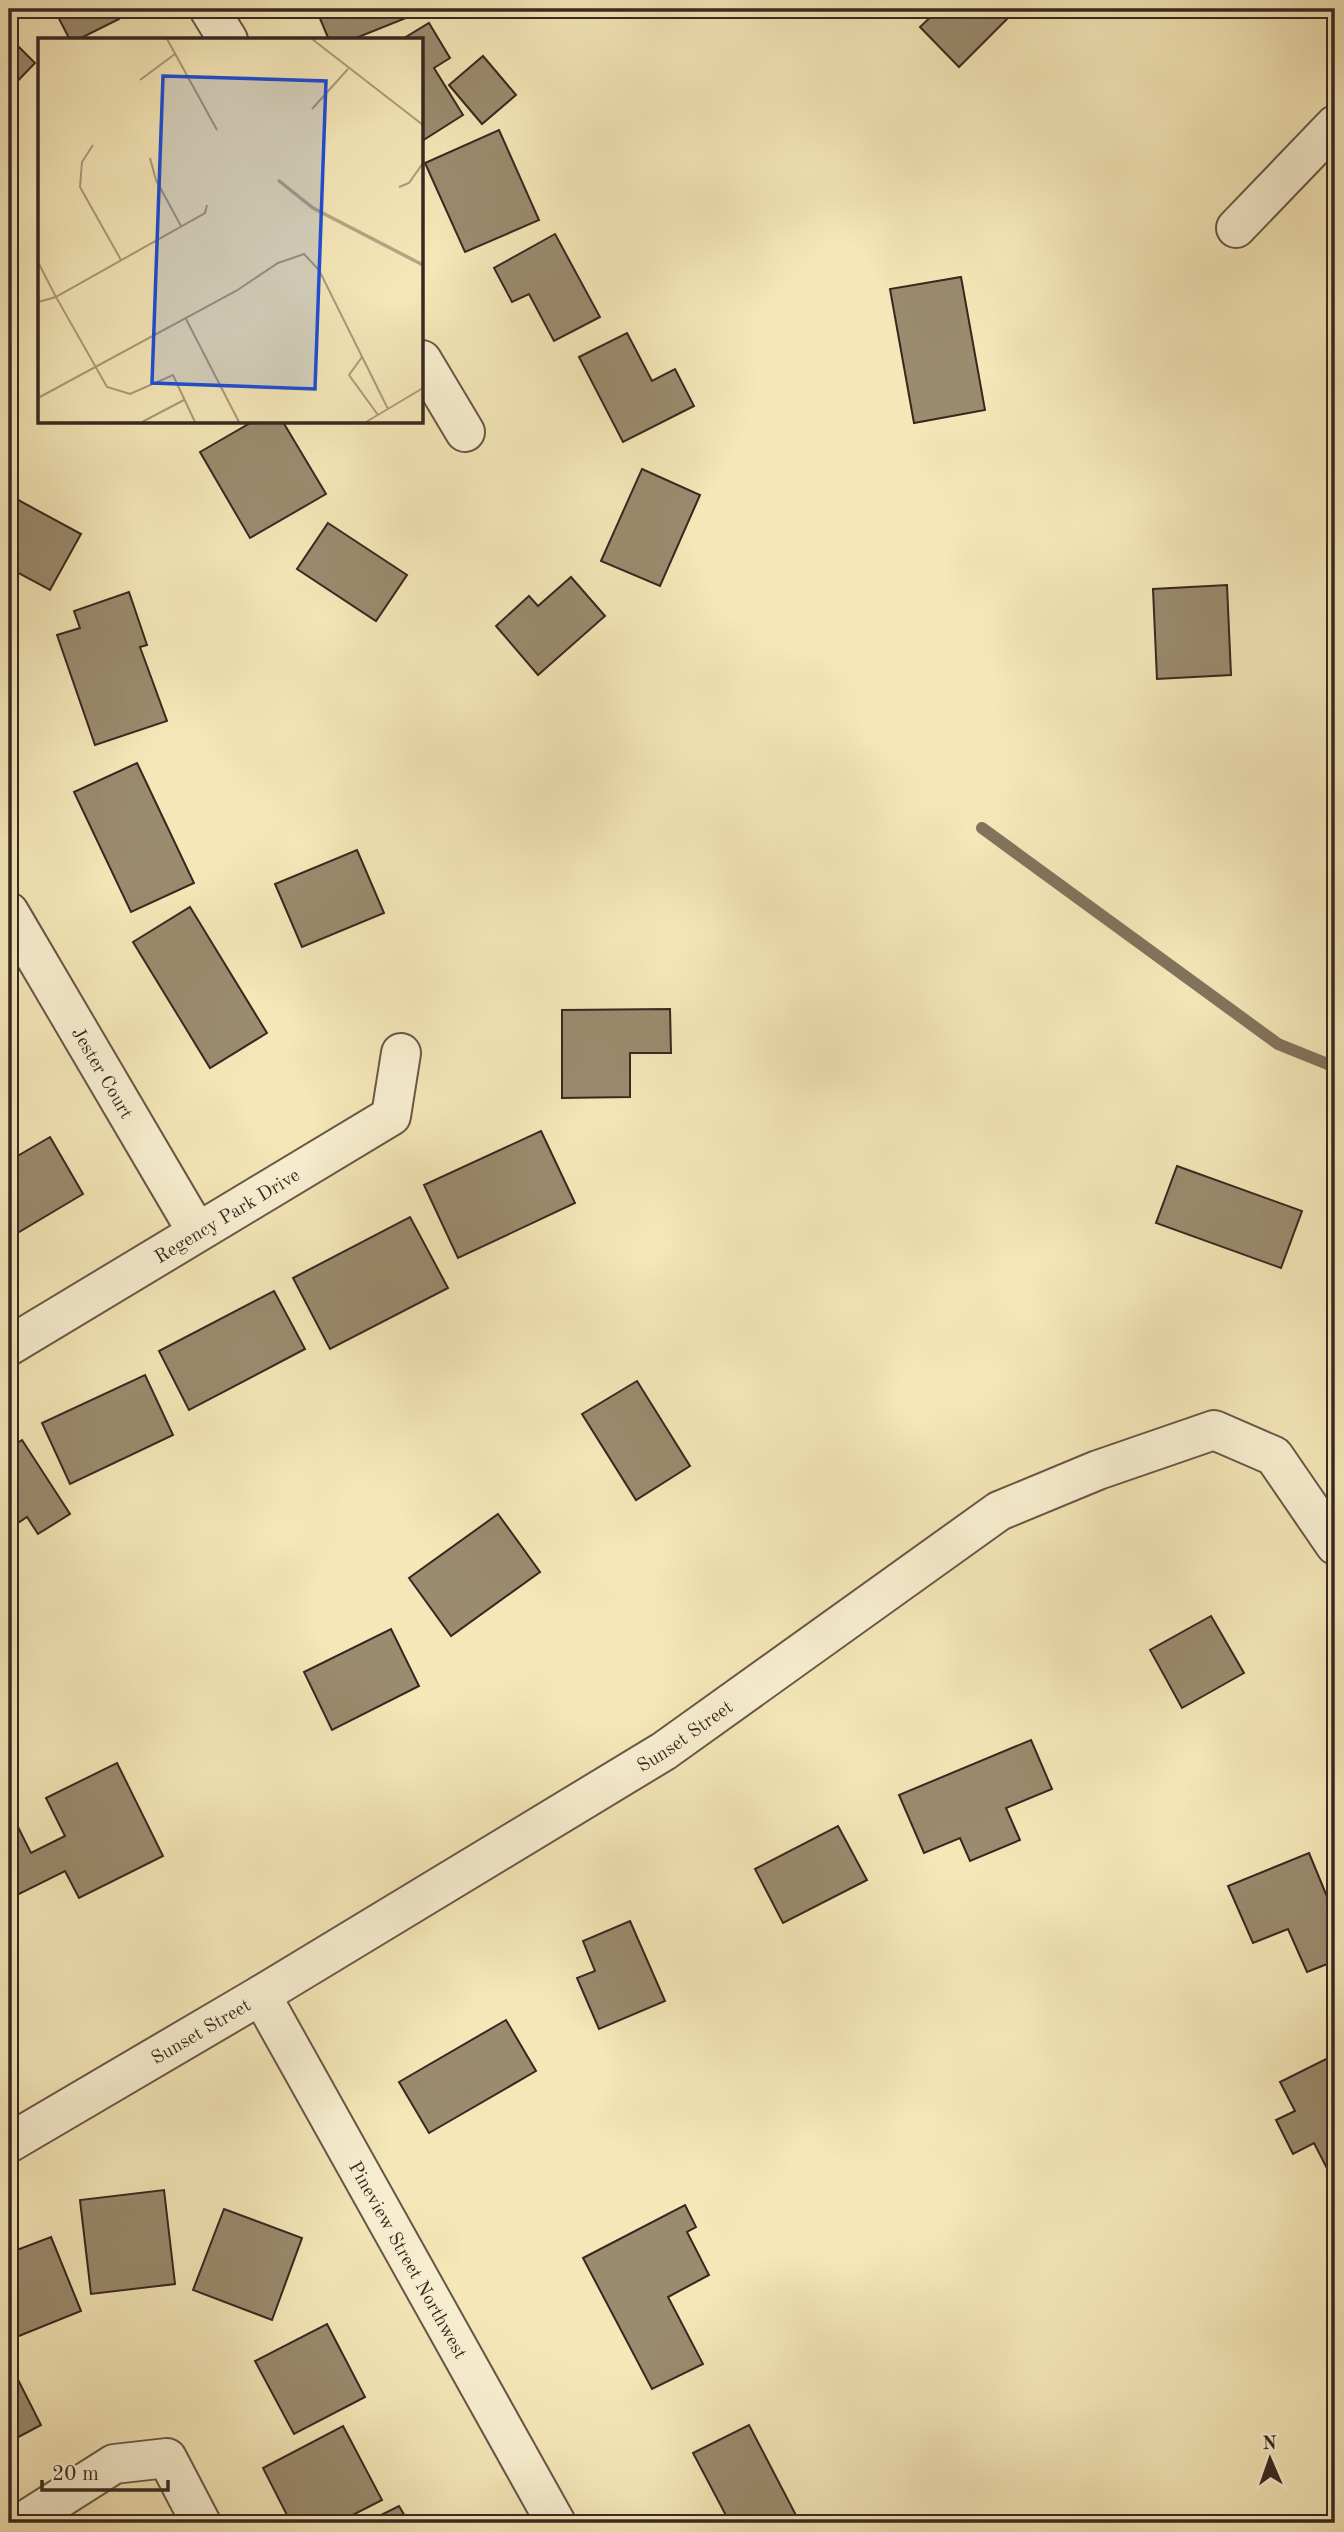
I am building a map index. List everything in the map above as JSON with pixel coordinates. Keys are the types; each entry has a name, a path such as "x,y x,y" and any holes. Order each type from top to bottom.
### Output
{"street":[{"path":"209,9 227,38"},
{"path":"1236,228 1335,125"},
{"path":"424,363 465,432"},
{"name":"Jester Court","path":"9,912 197,1232"},
{"name":"Regency Park Drive","path":"9,1346 391,1116 401,1053"},
{"name":"Sunset Street","path":"9,2143 261,1995 664,1751 999,1511 1098,1470 1214,1430 1274,1456 1335,1545"},
{"name":"Pineview Street Northwest","path":"261,1995 556,2523"},
{"path":"21,2523 114,2465 167,2458 201,2523"}],"building":[{"path":"54,9 114,9 119,19 81,38 69,38"},
{"path":"316,9 408,9 411,16 356,38 328,38"},
{"path":"939,9 997,9 1007,19 959,67 920,27"},
{"path":"429,23 450,58 434,68 463,115 424,140 424,38 404,38"},
{"path":"9,37 35,63 9,90"},
{"path":"483,56 516,95 482,124 449,85"},
{"path":"499,130 539,220 465,252 425,163"},
{"path":"555,234 600,317 554,341 529,294 512,302 494,268"},
{"path":"961,277 985,410 914,423 890,289"},
{"path":"627,333 652,381 675,369 694,406 623,442 579,357"},
{"path":"249,424 284,424 326,494 250,538 200,452"},
{"path":"642,469 700,495 660,586 601,561"},
{"path":"9,495 81,534 50,590 9,568"},
{"path":"328,523 407,575 376,621 297,569"},
{"path":"571,577 605,616 538,675 496,626 529,596 538,606"},
{"path":"1227,585 1231,675 1157,679 1153,589"},
{"path":"129,592 147,645 140,647 167,721 95,745 57,635 80,628 74,611"},
{"path":"137,763 194,883 131,912 74,792"},
{"path":"357,850 384,913 302,947 275,884"},
{"path":"190,907 267,1033 210,1068 133,942"},
{"path":"670,1009 671,1053 630,1053 630,1097 562,1098 562,1010"},
{"path":"541,1131 575,1203 458,1258 424,1185"},
{"path":"50,1137 83,1194 9,1238 9,1161"},
{"path":"1177,1166 1302,1211 1281,1268 1156,1223"},
{"path":"410,1217 448,1288 330,1349 293,1278"},
{"path":"274,1291 305,1349 189,1410 159,1351"},
{"path":"145,1375 173,1435 70,1484 42,1423"},
{"path":"637,1381 690,1466 636,1500 582,1414"},
{"path":"22,1440 70,1514 38,1534 27,1517 9,1529 9,1448"},
{"path":"498,1514 540,1572 451,1636 409,1578"},
{"path":"1211,1616 1244,1673 1182,1708 1150,1650"},
{"path":"391,1629 419,1686 332,1730 304,1672"},
{"path":"1031,1740 1052,1789 1006,1808 1020,1840 970,1861 960,1838 924,1853 899,1795"},
{"path":"117,1763 163,1856 79,1898 65,1871 9,1899 9,1809 31,1853 65,1836 46,1798"},
{"path":"838,1826 867,1880 783,1923 755,1869"},
{"path":"1309,1853 1335,1916 1335,1961 1307,1972 1288,1929 1253,1943 1228,1886"},
{"path":"630,1921 665,2001 599,2029 577,1978 595,1971 583,1941"},
{"path":"506,2020 536,2071 429,2133 399,2082"},
{"path":"1332,2056 1335,2062 1335,2184 1314,2143 1293,2154 1276,2120 1295,2111 1280,2082"},
{"path":"164,2190 175,2284 91,2294 80,2200"},
{"path":"685,2205 696,2227 687,2232 709,2275 668,2297 703,2364 652,2389 583,2258"},
{"path":"224,2209 302,2238 272,2320 193,2290"},
{"path":"51,2237 81,2311 9,2340 9,2253"},
{"path":"327,2324 365,2397 294,2434 255,2361"},
{"path":"9,2362 41,2425 9,2442"},
{"path":"749,2425 800,2523 730,2523 693,2453"},
{"path":"343,2426 382,2500 337,2523 291,2523 263,2468"},
{"path":"399,2506 409,2523 365,2523"}],"waterway":[{"path":"982,828 1278,1044 1335,1067"}]}
